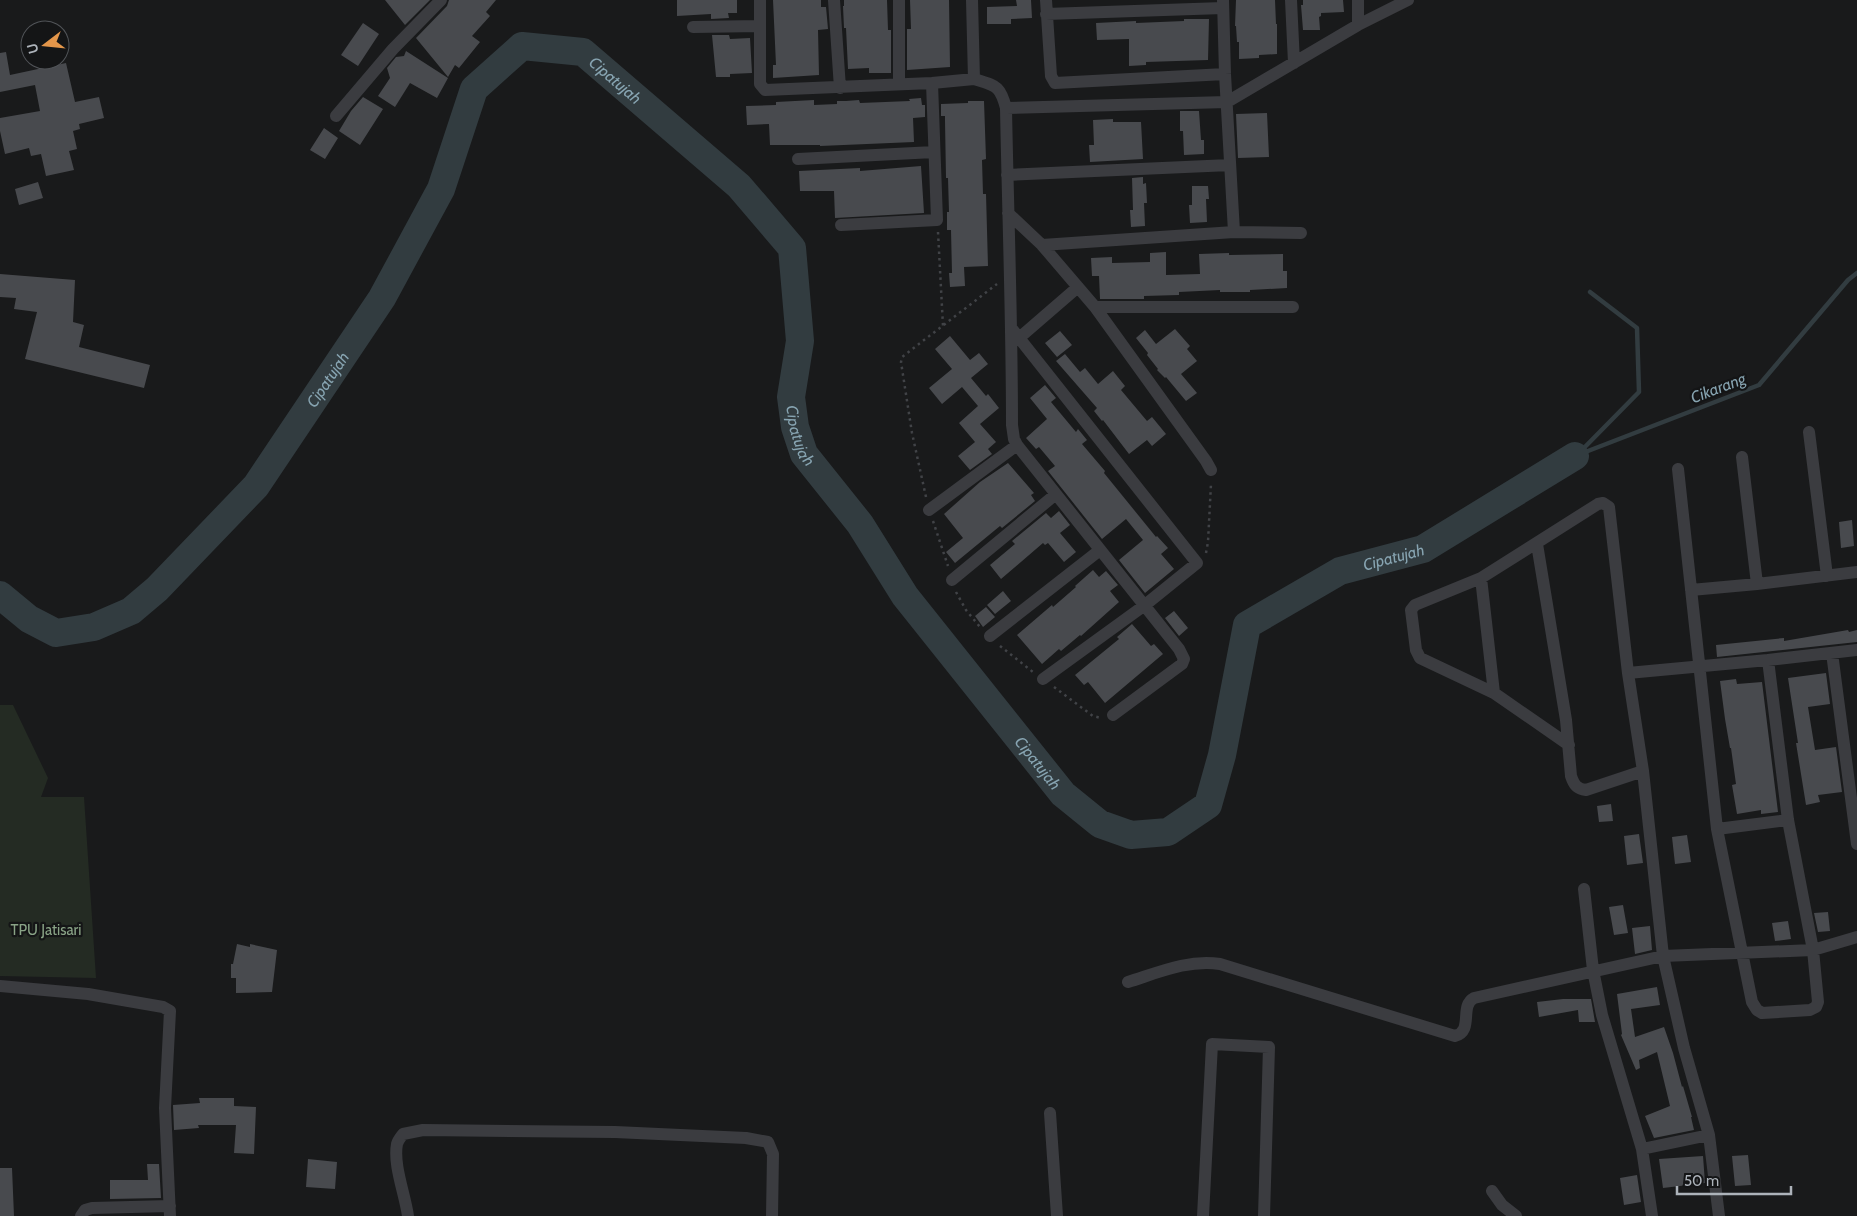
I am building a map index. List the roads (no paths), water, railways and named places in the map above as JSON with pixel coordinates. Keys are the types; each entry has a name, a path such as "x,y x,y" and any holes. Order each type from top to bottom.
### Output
{"street":[{"path":"336,116 393,49 441,0"},
{"path":"760,0 760,84 763,89 768,91 932,83 974,79 998,88 1003,95 1006,108 1009,275 1016,333 1012,425 1017,445 1184,656 1184,662 1113,715"},
{"path":"834,0 840,88"},
{"path":"898,0 898,84"},
{"path":"972,0 974,79"},
{"path":"1046,0 1051,76 1056,83 1225,74"},
{"path":"1291,0 1294,63"},
{"path":"1358,0 1358,25"},
{"path":"1006,108 1227,102 1358,25 1408,0"},
{"path":"1046,14 1223,4 1234,232"},
{"path":"693,27 760,26"},
{"path":"841,225 938,220 932,83"},
{"path":"798,159 934,152"},
{"path":"1007,175 1230,165"},
{"path":"1008,213 1042,245 1095,307 1201,453 1210,470"},
{"path":"1042,245 1234,232 1301,232"},
{"path":"1016,333 1078,287"},
{"path":"1095,307 1293,307"},
{"path":"1016,333 1197,564 1145,605 1043,679"},
{"path":"1809,432 1827,576"},
{"path":"929,510 1017,445"},
{"path":"1742,457 1757,584"},
{"path":"1678,469 1717,829 1752,1002 1757,1010 1762,1013 1810,1010 1816,1007 1818,1002 1813,950 1788,820 1768,660"},
{"path":"952,580 1056,494"},
{"path":"1568,745 1494,693 1420,658 1416,653 1411,610 1415,605 1481,578 1598,504 1604,503 1607,505 1628,673 1643,771 1663,956 1680,1031 1709,1135 1719,1216"},
{"path":"1537,544 1566,720 1571,776 1576,786 1581,789 1594,788 1643,771"},
{"path":"990,636 1100,550"},
{"path":"1691,590 1857,572"},
{"path":"1481,578 1494,693"},
{"path":"1628,673 1857,650"},
{"path":"1832,653 1857,844"},
{"path":"1717,829 1788,820"},
{"path":"1584,888 1593,970 1602,1015 1611,1052 1642,1149 1652,1216"},
{"path":"1128,982 1187,964 1212,963 1455,1036 1464,1029 1467,1004 1472,998 1663,956 1813,950 1857,937"},
{"path":"0,986 88,994 163,1007 169,1010 164,1108 170,1211 92,1208 85,1210 81,1216"},
{"path":"1203,1216 1212,1044 1269,1047 1264,1216"},
{"path":"1050,1113 1057,1216"},
{"path":"408,1216 397,1161 397,1143 403,1134 423,1130 614,1132 746,1138 768,1142 772,1154 772,1216"},
{"path":"1642,1149 1709,1135"},
{"path":"1492,1190 1502,1205 1516,1216"}],"waterway":[{"name":"Cipatujah","path":"0,595 29,619 56,633 94,627 131,611 157,589 256,486 382,298 441,189 474,89 522,46 583,52 739,186 792,248 800,341 791,397 795,427 804,454 860,524 905,596 1063,794 1100,824 1131,835 1168,832 1208,805 1222,755 1247,625 1340,571 1423,549 1575,456"},
{"name":"Cikarang","path":"1575,456 1759,385 1848,280 1857,273"},
{"name":"Cipatujah","path":"1578,454 1639,392 1637,328 1590,292"}],"park label":[{"name":"TPU Jatisari","path":"46,930"}]}
